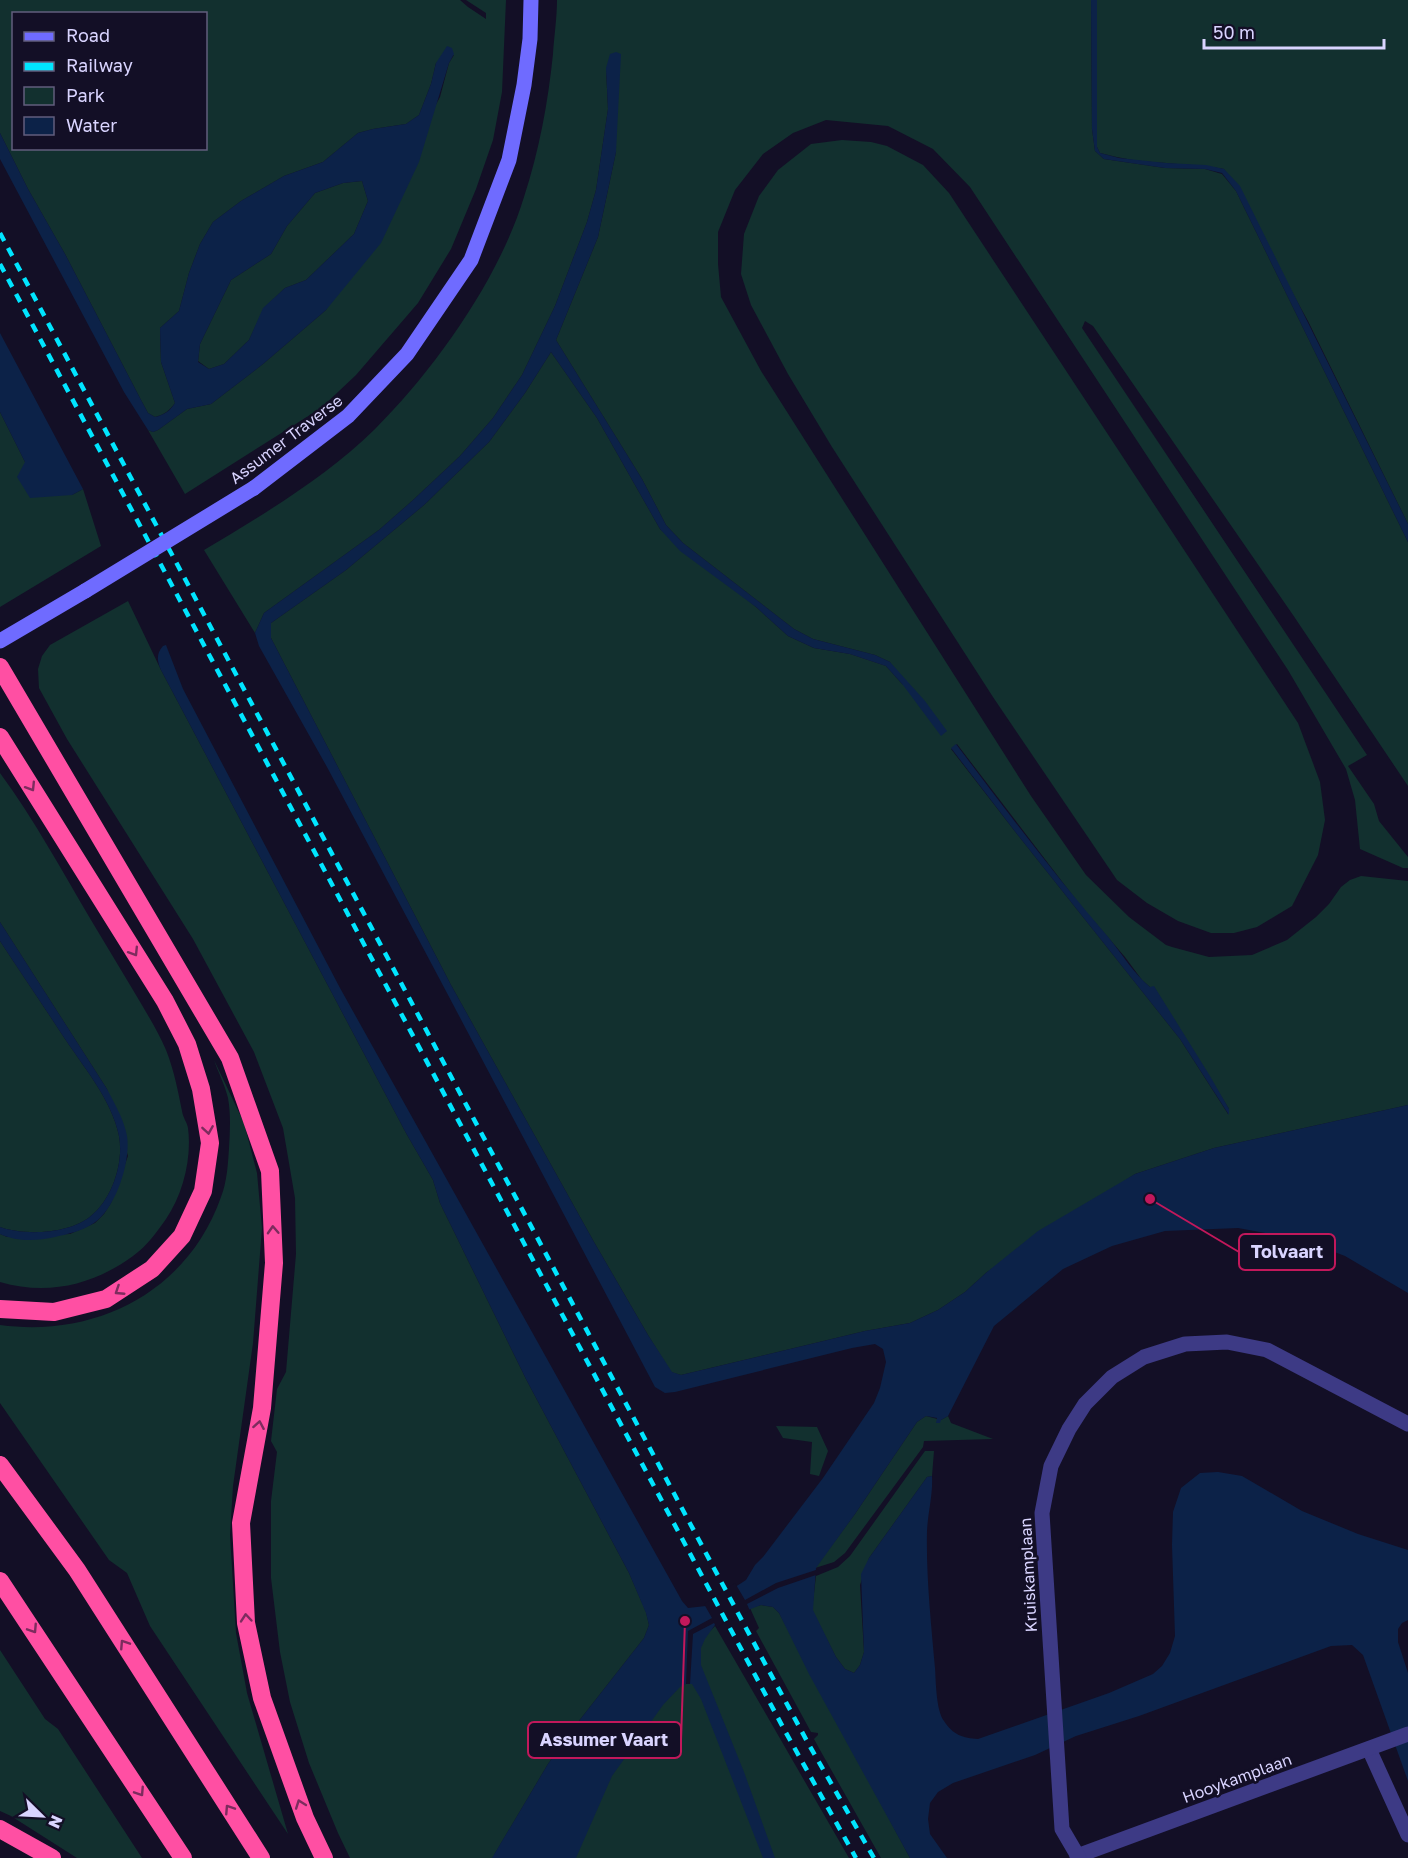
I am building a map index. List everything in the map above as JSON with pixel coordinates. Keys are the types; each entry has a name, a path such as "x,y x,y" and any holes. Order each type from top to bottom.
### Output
{"highway":[{"path":"0,667 230,1058 270,1171 273,1274 262,1408 242,1523 246,1623 262,1698 305,1818 324,1858"},
{"path":"0,737 165,1001 187,1044 201,1089 210,1143 203,1191 182,1236 153,1269 106,1299 54,1312 0,1309"},
{"path":"0,1465 77,1570 261,1858"},
{"path":"0,1581 183,1858"},
{"path":"0,1829 52,1858"}],"main road":[{"name":"Assumer Traverse","path":"0,641 254,488 356,409 407,354 471,260 509,160 524,85 530,39 531,0"}],"street":[{"name":"Kruiskamplaan","path":"1078,1857 1062,1829 1042,1513 1051,1466 1069,1429 1085,1404 1112,1377 1144,1357 1185,1344 1227,1342 1267,1350 1408,1424"},
{"name":"Hooykamplaan","path":"1078,1857 1408,1734"},
{"path":"1369,1749 1408,1835"}],"green space":[{"path":"0,0 460,0 486,19 486,13 466,0 506,0 502,92 493,140 451,249 418,303 356,375 321,408 185,494 148,430 153,432 158,430 187,409 211,404 263,364 326,310 440,97 449,63 454,55 436,63 419,115 406,124 358,133 323,162 284,176 241,201 213,222 200,244 189,273 179,311 160,328 161,362 175,403 167,412 155,417 148,413 65,254 28,189 0,133"},
{"path":"557,0 1091,0 1092,129 1095,151 1104,159 1165,168 1205,169 1222,174 1236,191 1408,542 1408,786 1093,326 1085,321 1082,328 1367,755 1348,766 1374,804 1379,821 1408,857 1408,868 1403,868 1360,849 1355,800 1346,769 1288,670 970,187 933,149 888,126 826,120 793,133 763,154 735,190 718,232 721,297 761,371 1031,796 1086,875 1129,917 1172,947 1209,957 1252,955 1287,940 1316,917 1341,887 1350,880 1361,876 1408,881 1408,1105 1214,1148 1135,1174 987,1272 965,1292 938,1310 910,1323 865,1331 681,1375 671,1372 594,1242 451,985 271,638 271,623 346,570 424,505 489,442 525,393 551,352 597,418 660,529 788,636 814,648 850,654 886,666 903,685 890,662 875,655 813,639 794,629 683,543 666,525 642,479 556,340 598,237 616,152 606,68 608,109 596,190 587,222 555,306 522,375 493,418 460,456 379,530 264,613 255,633 204,550 293,494 356,447 398,405 463,321 499,259 513,228 529,180 548,91","holes":["957,744 1080,905 1142,980 1150,987 1154,987 1229,1109 1228,1114 1180,1039 951,749"]},
{"path":"1097,0 1408,0 1408,524 1308,321 1224,169 1141,161 1100,153 1097,147"},
{"path":"842,140 871,142 887,146 923,165 949,193 1298,723 1320,782 1325,820 1318,855 1292,906 1257,927 1234,933 1211,933 1178,921 1147,903 1117,880 993,697 832,447 788,374 751,305 741,274 744,234 759,196 778,170 811,144"},
{"path":"362,181 368,201 354,234 306,280 285,288 264,308 249,340 224,364 209,369 198,361 200,344 231,280 271,254 287,226 315,193 343,183"},
{"path":"0,412 25,462 72,495 83,489 101,546 0,607"},
{"path":"128,601 161,670 433,1180 440,1203 526,1379 629,1573 646,1612 649,1625 644,1638 548,1764 494,1855 715,1626 849,1858 350,1858 309,1763 290,1702 280,1652 271,1578 271,1501 277,1452 271,1441 277,1389 286,1372 296,1254 295,1198 283,1128 254,1052 193,939 67,739 39,688 38,669 42,656 50,645"},
{"path":"0,773 47,845 159,1034 171,1065 188,1128 189,1151 181,1187 172,1209 151,1239 133,1256 102,1274 86,1281 53,1288 35,1288 0,1282 0,1234 7,1237 70,1234 95,1223 111,1203 128,1156 107,1089 0,922"},
{"path":"0,941 103,1095 119,1136 120,1157 111,1190 92,1215 60,1230 22,1232 0,1227"},
{"path":"214,1060 244,1123 257,1173 262,1228 253,1343 233,1486 230,1535 236,1633 247,1693 288,1834 150,1626 127,1573 109,1560 0,1403 0,1325 36,1327 71,1324 104,1315 134,1301 162,1282 186,1258 206,1230 225,1185 230,1135 228,1098"},
{"path":"926,1416 941,1420 948,1416 951,1423 993,1439 924,1441 923,1447 845,1553 834,1562 815,1568 855,1514 917,1422"},
{"path":"776,1426 817,1427 828,1451 819,1476 810,1474 812,1442 783,1438"},
{"path":"925,1451 934,1451 932,1476 927,1477 869,1558 860,1585 864,1652 860,1665 854,1673 845,1669 836,1657 812,1610 816,1576 838,1567 850,1556"},
{"path":"761,1605 773,1607 779,1613 910,1858 881,1858 814,1739 818,1733 811,1732 756,1631 759,1628 750,1608"},
{"path":"0,1650 45,1719 58,1729 142,1858 77,1858 0,1811"}],"water":[{"path":"1091,0 1097,0 1097,147 1100,153 1119,158 1206,165 1224,169 1240,186 1408,524 1408,542 1236,191 1222,173 1205,169 1165,168 1104,159 1095,151 1092,129"},
{"path":"447,46 452,48 454,54 449,63 419,162 381,243 326,310 263,364 211,404 187,409 158,430 153,432 148,430 124,392 0,159 0,133 148,413 155,417 166,412 175,403 161,362 160,328 179,311 189,273 200,244 213,222 241,201 284,176 323,162 358,133 406,124 419,115 436,63","holes":["362,181 368,201 354,234 306,280 285,288 263,308 249,340 224,364 209,369 198,362 200,344 231,280 271,254 287,226 315,193 343,183"]},
{"path":"616,52 621,54 616,152 598,237 556,340 642,479 666,525 683,543 794,629 813,639 875,655 890,662 925,701 947,731 941,736 886,666 850,654 814,648 788,636 756,607 680,551 660,529 597,418 551,352 525,393 489,442 424,505 346,570 271,623 271,638 451,985 594,1242 672,1372 681,1375 865,1331 910,1323 938,1310 965,1292 1038,1231 1135,1174 1214,1148 1408,1105 1408,1293 1345,1256 1303,1240 1238,1228 1165,1231 1112,1246 1063,1269 994,1326 948,1416 940,1423 936,1423 937,1418 926,1416 917,1422 816,1568 813,1610 836,1657 845,1669 854,1673 860,1665 864,1652 861,1574 869,1558 927,1477 932,1476 927,1531 927,1565 938,1703 941,1716 951,1730 963,1737 978,1739 1109,1693 1153,1674 1162,1666 1170,1653 1175,1636 1173,1512 1181,1488 1200,1473 1218,1472 1242,1476 1302,1511 1358,1534 1408,1550 1408,1620 1398,1629 1398,1642 1408,1673 1408,1781 1363,1655 1352,1645 1331,1646 1139,1716 1076,1736 1035,1755 953,1783 938,1792 930,1803 928,1819 930,1834 947,1858 910,1858 809,1674 779,1613 773,1607 761,1605 717,1622 701,1648 701,1665 744,1772 775,1858 763,1858 701,1699 692,1684 686,1684 680,1687 663,1705 612,1776 576,1858 492,1858 548,1764 644,1638 649,1625 646,1613 629,1573 526,1379 440,1203 433,1180 161,670 158,658 159,652 166,645 183,689 340,988 682,1601 688,1608 706,1606 746,1580 755,1565 823,1478 874,1403 886,1362 883,1349 875,1344 852,1348 675,1392 665,1393 655,1387 327,767 259,646 255,633 264,613 379,530 460,456 493,418 522,375 555,306 587,222 596,190 608,109 606,68 610,54"},
{"path":"0,333 83,489 72,495 30,498 17,477 25,462 0,412"},
{"path":"956,744 1050,867 1133,970 1150,987 1154,986 1210,1076 1229,1109 1229,1115 1180,1039 951,748"},
{"path":"0,922 107,1089 126,1130 127,1158 120,1183 109,1207 94,1223 60,1236 20,1240 0,1234 0,1227 22,1232 48,1232 72,1226 92,1215 111,1190 115,1179 120,1157 119,1136 103,1095 0,941"}],"pier":[{"path":"819,1569 819,1574 778,1588 747,1604 750,1611 717,1628 714,1623 693,1634 690,1684 686,1684 688,1631 712,1618 704,1604 735,1583 745,1600 776,1583"}],"railway":[{"path":"0,233 762,1658 874,1858"},
{"path":"0,264 785,1731 856,1858"}],"place":[{"name":"Tolvaart","path":"1150,1199"},
{"name":"Assumer Vaart","path":"685,1621"}]}
